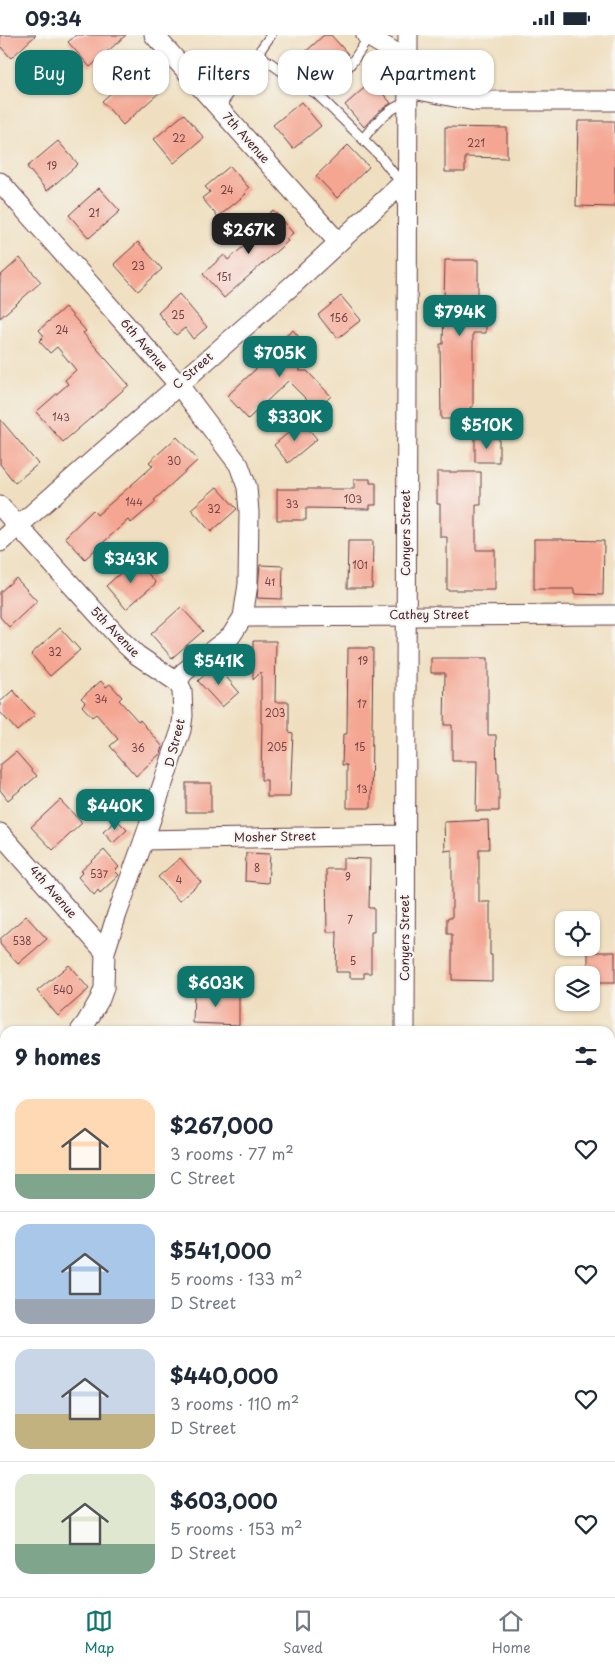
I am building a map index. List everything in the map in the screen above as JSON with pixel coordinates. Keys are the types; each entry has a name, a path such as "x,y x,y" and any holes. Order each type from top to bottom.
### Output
{"street":[{"name":"7th Avenue","path":"154,35 338,242"},
{"name":"Conyers Street","path":"408,35 408,50"},
{"path":"368,36 390,50"},
{"name":"Conyers Street","path":"405,1026 405,182 408,95"},
{"path":"408,95 475,101 615,101"},
{"name":"6th Avenue","path":"0,182 178,384 234,456 246,487 249,512 248,584 243,617"},
{"name":"C Street","path":"0,541 296,282 405,182"},
{"name":"5th Avenue","path":"0,507 123,642 137,655 177,682"},
{"name":"Cathey Street","path":"243,617 615,615"},
{"path":"177,682 184,672 231,636 243,617"},
{"name":"D Street","path":"84,1026 104,988 106,952 117,914 181,730 183,715 182,690 177,682"},
{"name":"4th Avenue","path":"0,833 106,952"},
{"name":"Mosher Street","path":"144,840 405,835"}],"lane":[{"path":"262,50 272,35"},
{"path":"352,62 368,36"},
{"path":"219,108 229,95"},
{"path":"318,95 405,182"},
{"path":"363,139 374,124 408,95"}],"building":[{"path":"0,35 36,35 20,50 15,50 15,54 11,58 0,46"},
{"path":"76,35 126,35 109,50 93,50 93,64 90,67 83,59 83,50 75,50 68,42"},
{"path":"324,35 331,35 344,50 308,50"},
{"path":"362,90 362,95 384,95 391,103 378,112 364,127 345,105"},
{"path":"109,95 156,95 123,125 102,101"},
{"path":"301,102 321,126 293,149 273,125"},
{"path":"184,114 204,138 174,163 154,139"},
{"path":"578,121 615,121 615,207 576,206"},
{"path":"445,127 507,128 507,158 465,157 465,172 445,172"},
{"path":"58,141 78,164 47,191 27,167"},
{"path":"348,145 369,167 337,198 316,176"},
{"path":"230,166 249,188 244,192 246,194 218,217 202,198 210,192 205,187"},
{"path":"99,188 120,211 89,238 69,215"},
{"path":"273,210 293,233 286,239 288,241 224,298 203,274 224,255 228,260 251,240 246,234"},
{"path":"138,242 162,269 138,291 114,264"},
{"path":"20,258 41,282 0,318 0,276"},
{"path":"445,260 478,260 478,299 486,299 486,333 473,333 473,407 470,407 469,419 441,419 440,344 443,344"},
{"path":"179,294 207,327 193,339 185,328 176,335 158,313"},
{"path":"341,296 361,320 338,338 318,315"},
{"path":"65,307 86,331 83,333 129,385 63,442 36,412 68,384 65,380 76,370 57,347 50,353 39,341 44,336 39,330"},
{"path":"293,330 315,357 298,371 307,371 331,396 317,410 288,381 248,419 227,396 272,354 269,350"},
{"path":"0,419 38,464 15,483 0,464"},
{"path":"302,421 317,439 288,463 274,445"},
{"path":"177,437 198,460 154,500 156,502 131,523 128,520 85,559 65,537 93,510 97,515 153,466 149,462"},
{"path":"475,438 499,438 499,462 475,462"},
{"path":"437,472 481,472 481,505 476,505 476,550 495,550 495,590 447,590 447,537 440,537 440,504 437,504"},
{"path":"354,479 370,479 370,483 376,483 376,505 370,505 370,509 306,508 306,520 277,520 277,489 354,489"},
{"path":"217,487 237,509 211,532 191,509"},
{"path":"534,539 604,541 603,595 574,594 574,589 534,589"},
{"path":"348,541 373,541 372,588 347,588"},
{"path":"136,559 156,583 126,609 106,586"},
{"path":"260,565 283,566 282,599 257,598"},
{"path":"16,578 37,601 9,627 0,617 0,592"},
{"path":"181,607 203,631 172,658 151,634"},
{"path":"60,628 80,650 50,676 31,654"},
{"path":"253,641 276,641 275,702 289,702 289,732 293,733 290,797 267,797 267,780 261,780 261,672 253,680"},
{"path":"348,648 373,648 371,808 347,808 347,765 342,765 343,734 347,734"},
{"path":"431,658 488,658 488,735 496,735 499,811 476,811 477,761 452,761 452,725 444,725 445,673 431,673"},
{"path":"216,665 239,692 222,707 198,681"},
{"path":"101,681 106,687 110,684 122,697 119,700 138,721 140,720 163,747 161,753 136,776 110,746 118,739 96,714 92,717 82,706 85,702 81,698"},
{"path":"13,690 35,715 17,731 0,712 0,702"},
{"path":"16,752 37,776 8,800 0,790 0,765"},
{"path":"186,783 211,783 211,812 186,812"},
{"path":"60,800 82,823 53,850 31,827"},
{"path":"117,820 127,830 113,843 103,832"},
{"path":"488,820 489,849 479,849 479,902 490,902 492,981 452,980 452,934 447,934 447,918 452,918 452,850 445,851 444,822"},
{"path":"104,850 119,867 115,871 119,875 100,893 98,890 94,895 78,877 83,872 81,871"},
{"path":"246,853 270,854 268,883 245,881"},
{"path":"180,858 201,882 179,901 158,877"},
{"path":"343,858 370,859 369,908 374,908 374,932 371,932 371,973 364,973 364,978 350,978 350,972 336,972 337,932 327,932 326,869 343,869"},
{"path":"26,916 47,939 18,964 0,944 0,939"},
{"path":"600,952 615,952 615,983 600,983 600,966 588,966 588,956 600,956"},
{"path":"69,965 89,989 58,1016 37,991"},
{"path":"194,992 239,993 239,1025 193,1023"}]}
